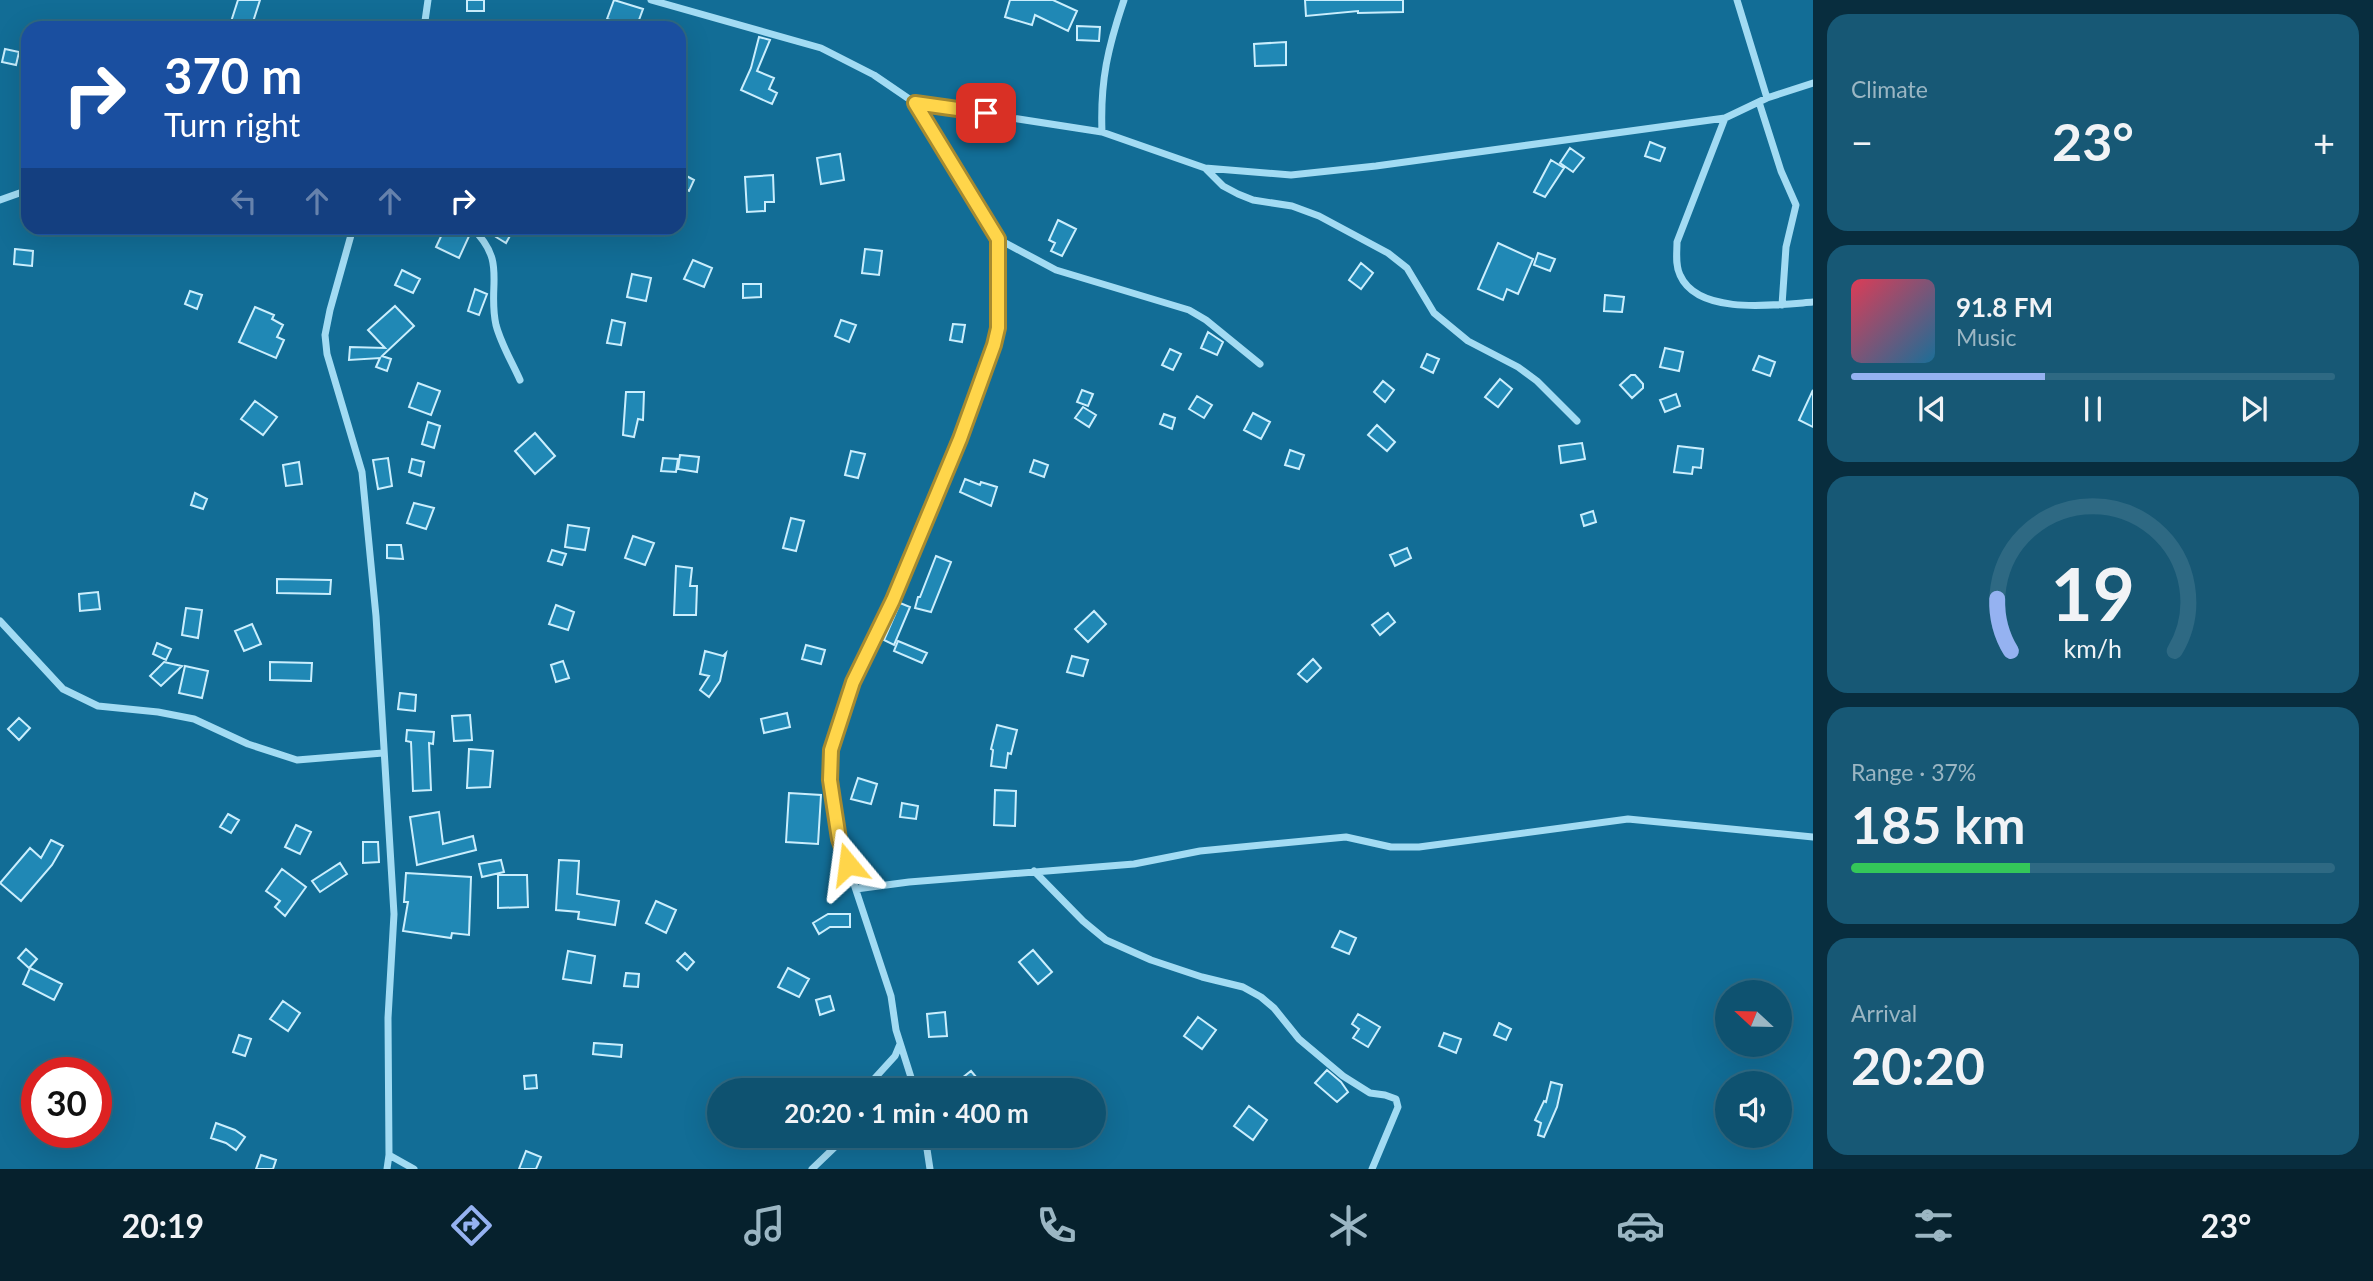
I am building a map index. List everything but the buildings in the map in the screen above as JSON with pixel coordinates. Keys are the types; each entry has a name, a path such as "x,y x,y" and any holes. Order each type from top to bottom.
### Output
{"street":[{"path":"425,21 428,0"},
{"path":"651,0 821,48 874,75 915,103 998,239 1056,270 1189,310 1206,320 1260,363"},
{"path":"1102,132 1101,98 1108,48 1124,0"},
{"path":"1737,0 1781,171 1796,205 1786,247 1782,304"},
{"path":"915,103 1102,132 1205,168 1291,175 1725,118 1763,100 1813,83"},
{"path":"1725,118 1677,242 1676,260 1679,273 1686,286 1696,295 1713,301 1747,305 1813,302"},
{"path":"1205,168 1223,186 1238,194 1252,200 1292,206 1320,216 1388,253 1407,268 1441,320 1468,341 1537,380 1577,421"},
{"path":"0,200 21,192"},
{"path":"351,235 325,335 327,354 362,472 376,616 394,914 388,1018 387,1169"},
{"path":"478,235 494,262 496,324 520,380"},
{"path":"911,1078 900,1044 891,996 839,839 830,780 831,750 853,682 913,554 960,439 994,345 998,328 998,239"},
{"path":"0,621 63,689 98,706 194,719 248,744 297,760 383,753"},
{"path":"856,889 909,882 1134,864 1200,851 1346,837 1391,848 1419,847 1629,819 1813,836"},
{"path":"1034,871 1083,921 1106,940 1151,960 1243,987 1274,1008 1298,1039 1343,1076 1370,1093 1396,1099 1398,1107 1372,1169"},
{"path":"875,1078 895,1056 900,1044"},
{"path":"812,1169 834,1148"},
{"path":"926,1148 929,1169"},
{"path":"389,1155 414,1169"}],"route":[{"path":"848,864 839,839 830,780 831,750 853,682 893,600 960,439 998,328 998,239 915,103 986,113"}]}
